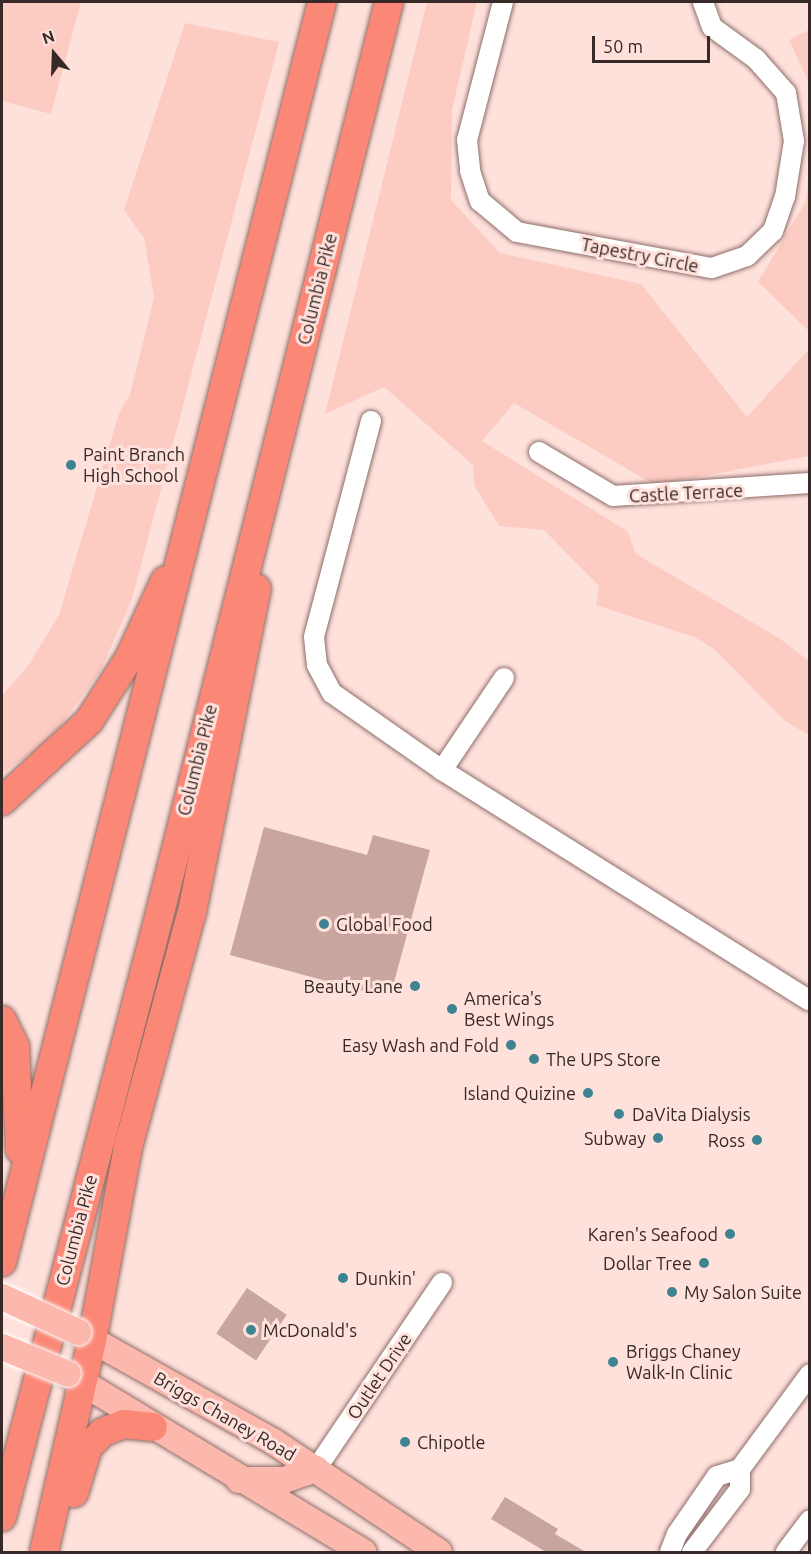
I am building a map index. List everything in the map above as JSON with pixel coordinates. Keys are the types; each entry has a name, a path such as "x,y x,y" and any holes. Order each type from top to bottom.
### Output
{"highway":[{"path":"2,1262 192,522 322,2"},
{"name":"Columbia Pike","path":"2,1517 389,2"},
{"path":"44,1552 75,1378 128,1147 195,901 242,673 296,373"},
{"path":"2,801 89,721 130,657 192,522"},
{"path":"2,1020 15,1047 20,1088 20,1189"},
{"path":"56,1552 88,1448 103,1432 124,1424 153,1427"}],"main road":[{"name":"Briggs Chaney Road","path":"2,1297 85,1336 316,1468 439,1552"},
{"path":"2,1347 75,1378 236,1479 363,1552"},
{"path":"236,1479 284,1480 316,1468"}],"street":[{"name":"Tapestry Circle","path":"503,2 467,140 470,171 480,201 518,232 711,268 747,256 773,231 785,197 794,141 786,93 756,59 712,27 703,2"},
{"path":"371,421 314,637 317,665 332,693 442,770 810,1001"},
{"name":"Castle Terrace","path":"539,452 613,496 810,483"},
{"path":"442,770 504,678"},
{"name":"Outlet Drive","path":"316,1468 442,1283"},
{"path":"692,1552 740,1489 740,1469 810,1374"},
{"path":"670,1552 677,1534 717,1476 740,1469"},
{"path":"786,1552 810,1520"}],"shaded area":[{"path":"2,2 81,2 51,114 2,101"},
{"path":"427,2 477,2 452,110 451,200 500,253 641,284 747,417 810,348 809,456 655,485 514,403 482,441 627,531 636,554 779,638 809,661 809,735 785,721 714,649 694,637 596,605 599,586 544,530 499,526 474,485 473,465 384,387 325,414"},
{"path":"185,23 279,42 132,599 100,672 47,743 2,773 2,696 28,666 59,615 119,413 130,395 154,298 144,238 124,210"},
{"path":"809,30 809,83 789,40"},
{"path":"809,170 809,331 758,282 806,201"}],"building":[{"name":"Global Food","path":"264,827 367,855 373,835 430,850 393,986 378,995 230,955"},
{"name":"McDonald's","path":"247,1288 287,1315 256,1360 216,1334"},
{"path":"505,1497 558,1529 555,1534 586,1552 546,1552 491,1519"}],"place":[{"name":"Paint Branch High School","path":"71,465"},
{"name":"Global Food","path":"324,924"},
{"name":"Beauty Lane","path":"415,986"},
{"name":"America's Best Wings","path":"452,1009"},
{"name":"Easy Wash and Fold","path":"511,1045"},
{"name":"The UPS Store","path":"534,1059"},
{"name":"Island Quizine","path":"588,1093"},
{"name":"DaVita Dialysis","path":"619,1114"},
{"name":"Subway","path":"658,1138"},
{"name":"Ross","path":"757,1140"},
{"name":"Karen's Seafood","path":"730,1234"},
{"name":"Dollar Tree","path":"704,1263"},
{"name":"Dunkin'","path":"343,1278"},
{"name":"My Salon Suite","path":"672,1292"},
{"name":"McDonald's","path":"251,1330"},
{"name":"Briggs Chaney Walk-In Clinic","path":"613,1362"},
{"name":"Chipotle","path":"405,1442"}]}
